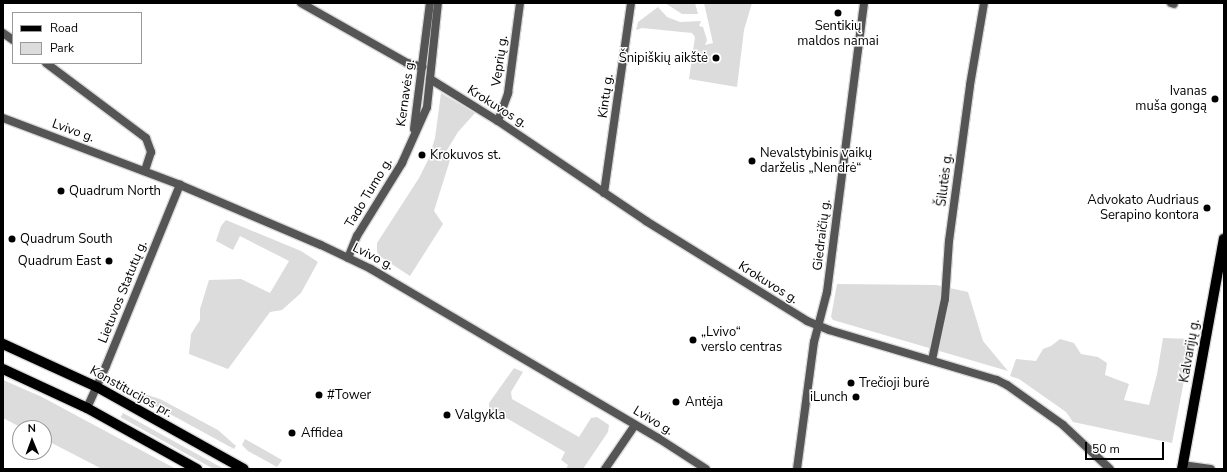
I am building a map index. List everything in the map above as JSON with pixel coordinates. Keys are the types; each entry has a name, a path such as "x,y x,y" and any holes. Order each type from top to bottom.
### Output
{"main road":[{"name":"Kalvarijų g.","path":"1182,467 1224,239"},
{"name":"Konstitucijos pr.","path":"3,344 97,387 244,469"},
{"path":"3,369 87,408 197,469"}],"street":[{"path":"301,3 407,63 423,67"},
{"name":"Kernavės g.","path":"412,141 423,67 430,3"},
{"name":"Kernavės g.","path":"412,141 427,107 438,3"},
{"name":"Veprių g.","path":"498,121 508,93 520,3"},
{"name":"Kintų g.","path":"604,193 631,3"},
{"name":"Giedraičių g.","path":"797,469 814,342 827,292 864,3"},
{"name":"Šilutės g.","path":"932,360 946,291 949,241 970,85 984,3"},
{"path":"3,33 12,39"},
{"path":"47,64 146,138 151,152 145,171"},
{"name":"Krokuvos g.","path":"430,79 498,121 646,221 807,321 819,326 997,380 1007,385 1063,425 1110,469"},
{"name":"Lvivo g.","path":"3,118 180,185 348,258 408,290 706,469"},
{"name":"Tado Tumo g.","path":"348,258 357,236 402,163 412,141"},
{"name":"Lietuvos Statutų g.","path":"87,408 180,185"},
{"path":"605,469 635,425"},
{"path":"1182,467 1211,469"}],"green space":[{"path":"665,3 695,3 698,14 682,14"},
{"name":"Šnipiškių aikštė","path":"704,3 752,3 744,30 737,87 689,79 695,37 692,33 642,28 636,30 638,22 658,7 667,17 680,22 701,21 699,26 703,27 707,40 705,45 713,43"},
{"path":"441,93 475,113 458,132 447,150 450,160 434,211 443,224 410,276 381,257 377,252 377,243 419,178 429,158 435,138"},
{"path":"226,220 301,251 318,262 301,293 282,310 270,312 228,369 189,354 191,334 200,320 200,309 209,280 241,279 270,293 289,261 240,236 233,250 216,241 221,226"},
{"path":"837,284 936,285 968,292 983,341 1008,371 833,320 831,317"},
{"path":"1163,338 1192,339 1172,443 1073,422 1066,412 1019,379 1010,376 1016,359 1036,361 1043,349 1051,346 1060,339 1074,343 1081,354 1098,357 1107,363 1105,375 1129,384 1124,400 1149,405 1157,374"},
{"path":"514,368 523,372 511,392 512,399 579,437 591,418 597,417 609,425 608,432 583,469 566,469 568,465 561,460 565,452 489,408 489,403"},
{"path":"3,380 42,397 176,469 102,469 52,443 52,420 12,420 12,423 3,418"},
{"path":"141,393 160,399 218,430 236,446 234,449 137,396"},
{"path":"123,413 224,469 214,469 121,417"},
{"path":"245,439 282,460 277,467 248,451 242,445"}],"place":[{"name":"Sentikių maldos namai","path":"838,13"},
{"name":"Šnipiškių aikštė","path":"716,58"},
{"name":"Ivanas muša gongą","path":"1215,99"},
{"name":"Krokuvos st.","path":"422,155"},
{"name":"Nevalstybinis vaikų darželis „Nendrė“","path":"752,161"},
{"name":"Quadrum North","path":"61,191"},
{"name":"Advokato Audriaus Serapino kontora","path":"1207,208"},
{"name":"Quadrum South","path":"12,239"},
{"name":"Quadrum East","path":"109,261"},
{"name":"„Lvivo“ verslo centras","path":"693,340"},
{"name":"Trečioji burė","path":"851,383"},
{"name":"#Tower","path":"319,395"},
{"name":"iLunch","path":"856,397"},
{"name":"Antėja","path":"676,402"},
{"name":"Valgykla","path":"447,415"},
{"name":"Affidea","path":"292,433"}]}
